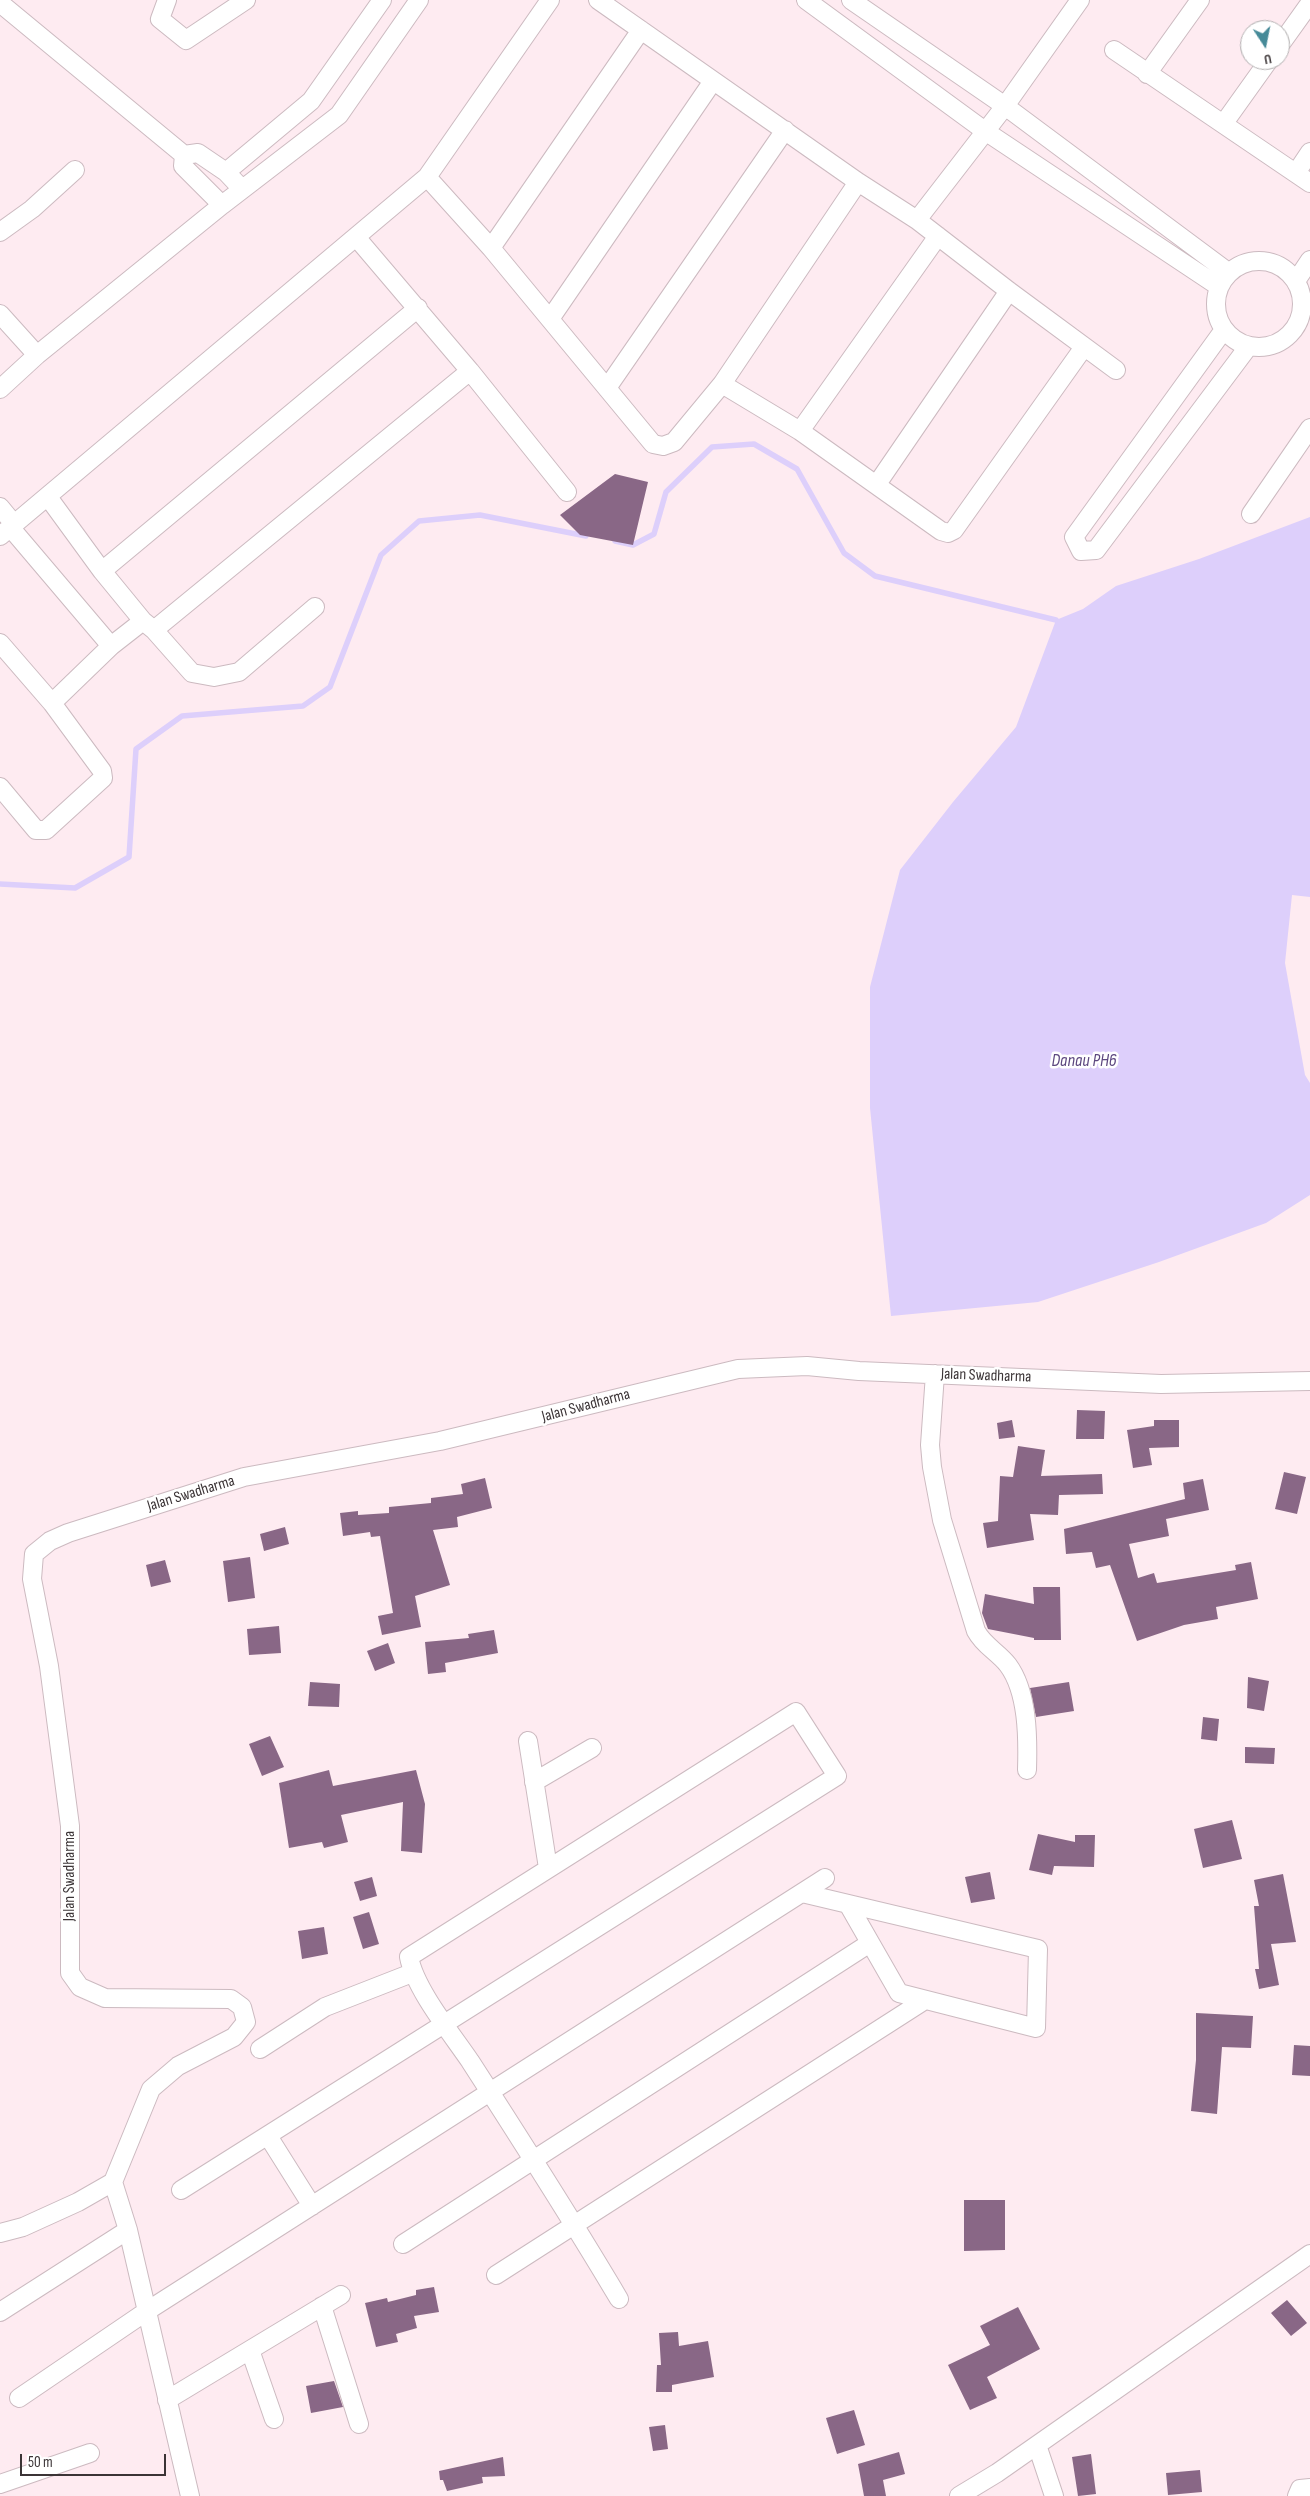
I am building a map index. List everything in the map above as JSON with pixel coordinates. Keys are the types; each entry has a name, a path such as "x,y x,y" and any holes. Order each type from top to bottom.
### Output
{"street":[{"path":"167,0 160,19 186,40 246,0"},
{"path":"226,172 311,101 382,0"},
{"path":"0,389 37,355 222,205 339,115 419,0"},
{"path":"8,529 427,176 550,0"},
{"path":"598,0 858,182 917,220 1116,370"},
{"path":"806,0 985,131 1223,279"},
{"path":"851,0 1005,106 1223,279"},
{"path":"917,220 1005,106 1080,0"},
{"path":"1147,74 1200,0"},
{"path":"0,3 184,155 198,153 226,172 242,189"},
{"path":"1290,31 1310,3"},
{"path":"491,248 641,30"},
{"path":"1114,50 1303,178 1310,152"},
{"path":"1224,123 1262,70"},
{"path":"550,319 713,80"},
{"path":"607,388 785,130"},
{"path":"184,155 183,166 222,205"},
{"path":"0,232 32,209 75,170"},
{"path":"427,176 491,248 653,444 663,446 674,442 722,384 858,182"},
{"path":"800,431 938,236"},
{"path":"356,237 418,308 567,492"},
{"path":"1251,260 1277,264 1296,281 1303,305 1295,330 1274,346 1248,347 1223,331 1214,309 1223,279 1251,260"},
{"path":"1296,281 1310,260"},
{"path":"877,484 1009,291"},
{"path":"102,571 418,308"},
{"path":"0,314 37,355"},
{"path":"1223,331 1074,537 1081,551 1096,550 1248,347"},
{"path":"722,384 800,431 941,531 948,533 954,530 1084,347"},
{"path":"52,703 111,646 148,625 470,371"},
{"path":"1251,514 1310,428"},
{"path":"48,497 102,571 192,673 226,676 239,672 315,607"},
{"path":"0,507 8,529 111,646"},
{"path":"0,643 52,703 102,770 103,778 46,830 40,831 36,830 0,787"},
{"name":"Jalan Swadharma","path":"113,2182 151,2089 178,2066 234,2037 246,2022 242,2007 231,1999 105,1998 80,1987 70,1973 70,1826 49,1666 32,1579 34,1554 50,1542 68,1533 244,1477 440,1441 738,1369 807,1366 1161,1384 1310,1380"},
{"path":"935,1374 930,1445 942,1520 976,1631 985,1644 1009,1666 1021,1697 1028,1733 1027,1770"},
{"path":"181,2190 446,2024 837,1776 796,1712 409,1957 412,1973 446,2024 490,2092 575,2225 619,2299"},
{"path":"528,1741 548,1868"},
{"path":"534,1782 592,1748"},
{"path":"19,2398 147,2311 825,1878"},
{"path":"802,1893 1038,1949 1036,2028 899,1993 848,1904"},
{"path":"403,2244 870,1943"},
{"path":"260,2049 325,2007 412,1973"},
{"path":"496,2275 925,2000"},
{"path":"268,2136 312,2206"},
{"path":"0,2233 23,2227 78,2202 113,2182 128,2230 190,2496"},
{"path":"0,2312 128,2230"},
{"path":"959,2496 1037,2445 1310,2254"},
{"path":"167,2400 340,2295"},
{"path":"322,2306 359,2424"},
{"path":"250,2350 274,2419"},
{"path":"1037,2445 1054,2496"},
{"path":"0,2484 90,2453"},
{"path":"1297,2496 1300,2489 1310,2488"}],"water":[{"name":"Danau PH6","path":"1310,517 1310,897 1292,895 1285,963 1305,1075 1310,1083 1310,1195 1266,1223 1159,1262 1038,1302 891,1316 870,1108 870,987 900,870 953,802 1016,727 1056,620 1083,609 1116,586 1199,559"}],"building":[{"path":"615,474 648,482 633,545 580,535 560,515"},
{"path":"1077,1410 1105,1411 1104,1439 1076,1439"},
{"path":"1012,1420 1015,1437 999,1439 997,1423"},
{"path":"1154,1420 1179,1420 1179,1447 1149,1448 1152,1465 1133,1468 1127,1430 1154,1426"},
{"path":"1018,1446 1045,1450 1041,1476 1102,1474 1103,1494 1059,1495 1058,1515 1030,1514 1034,1540 987,1548 983,1523 998,1521 1000,1476 1013,1477"},
{"path":"1284,1472 1306,1477 1297,1514 1275,1509"},
{"path":"485,1478 492,1508 457,1517 458,1527 433,1530 450,1585 415,1596 421,1627 382,1635 378,1616 393,1613 380,1536 371,1537 370,1532 343,1536 340,1513 358,1511 358,1515 389,1513 389,1507 431,1503 431,1498 463,1494 461,1484"},
{"path":"1203,1479 1209,1510 1166,1519 1169,1536 1129,1544 1138,1578 1154,1573 1157,1583 1236,1570 1235,1565 1251,1562 1258,1599 1216,1607 1218,1619 1184,1625 1137,1641 1110,1565 1096,1568 1092,1552 1066,1554 1064,1529 1185,1499 1183,1483"},
{"path":"285,1527 289,1544 264,1551 260,1534"},
{"path":"250,1557 255,1598 228,1602 223,1561"},
{"path":"165,1560 171,1582 151,1587 146,1565"},
{"path":"1033,1587 1060,1587 1061,1640 1034,1640 1034,1638 988,1629 982,1613 985,1594 1034,1604"},
{"path":"279,1626 281,1653 249,1655 247,1629"},
{"path":"494,1630 498,1653 445,1663 446,1672 428,1674 425,1642 469,1638 468,1634"},
{"path":"388,1643 395,1663 375,1671 367,1651"},
{"path":"1248,1677 1269,1681 1264,1711 1247,1708"},
{"path":"310,1682 340,1684 339,1707 308,1706"},
{"path":"1069,1682 1074,1711 1036,1717 1030,1688"},
{"path":"1203,1717 1219,1719 1217,1741 1201,1739"},
{"path":"270,1736 284,1767 262,1776 249,1744"},
{"path":"1245,1747 1275,1748 1274,1764 1245,1763"},
{"path":"329,1770 333,1786 416,1770 425,1804 422,1853 401,1851 403,1802 341,1815 348,1842 324,1848 322,1842 289,1848 279,1783"},
{"path":"1232,1820 1242,1859 1203,1868 1194,1829"},
{"path":"1038,1834 1075,1842 1075,1835 1095,1835 1094,1867 1054,1866 1052,1875 1029,1870"},
{"path":"990,1872 995,1899 971,1903 965,1877"},
{"path":"1283,1874 1296,1942 1271,1944 1279,1985 1259,1989 1255,1969 1259,1969 1254,1906 1259,1906 1254,1880"},
{"path":"372,1877 377,1896 360,1901 354,1882"},
{"path":"369,1912 379,1944 363,1949 353,1917"},
{"path":"324,1927 328,1954 302,1959 298,1931"},
{"path":"1196,2013 1253,2016 1251,2048 1222,2047 1217,2114 1191,2111 1196,2060"},
{"path":"1294,2045 1310,2046 1310,2076 1292,2075"},
{"path":"964,2200 1005,2200 1005,2250 964,2251"},
{"path":"434,2287 439,2312 414,2316 417,2328 396,2334 398,2342 376,2347 365,2303 387,2298 388,2302 416,2295 416,2290"},
{"path":"1287,2300 1307,2323 1291,2336 1271,2313"},
{"path":"1018,2307 1040,2349 987,2377 997,2398 970,2410 948,2365 990,2345 980,2326"},
{"path":"678,2332 679,2346 708,2341 714,2377 672,2385 672,2392 656,2392 657,2365 661,2365 659,2333"},
{"path":"334,2381 343,2407 311,2413 306,2386"},
{"path":"854,2410 865,2445 837,2454 826,2418"},
{"path":"665,2425 668,2449 653,2451 649,2427"},
{"path":"899,2452 905,2474 883,2480 886,2496 864,2496 858,2464"},
{"path":"1091,2454 1096,2494 1078,2496 1072,2457"},
{"path":"503,2457 505,2476 482,2477 483,2483 447,2491 443,2480 440,2480 439,2471"},
{"path":"1200,2470 1202,2492 1168,2495 1166,2473"}],"waterway":[{"path":"615,541 633,545 654,534 666,492 712,447 754,444 797,469 844,553 875,576 1056,620"},
{"path":"0,884 75,888 129,857 136,749 182,716 303,706 330,687 381,555 419,521 480,515 586,536"}]}
